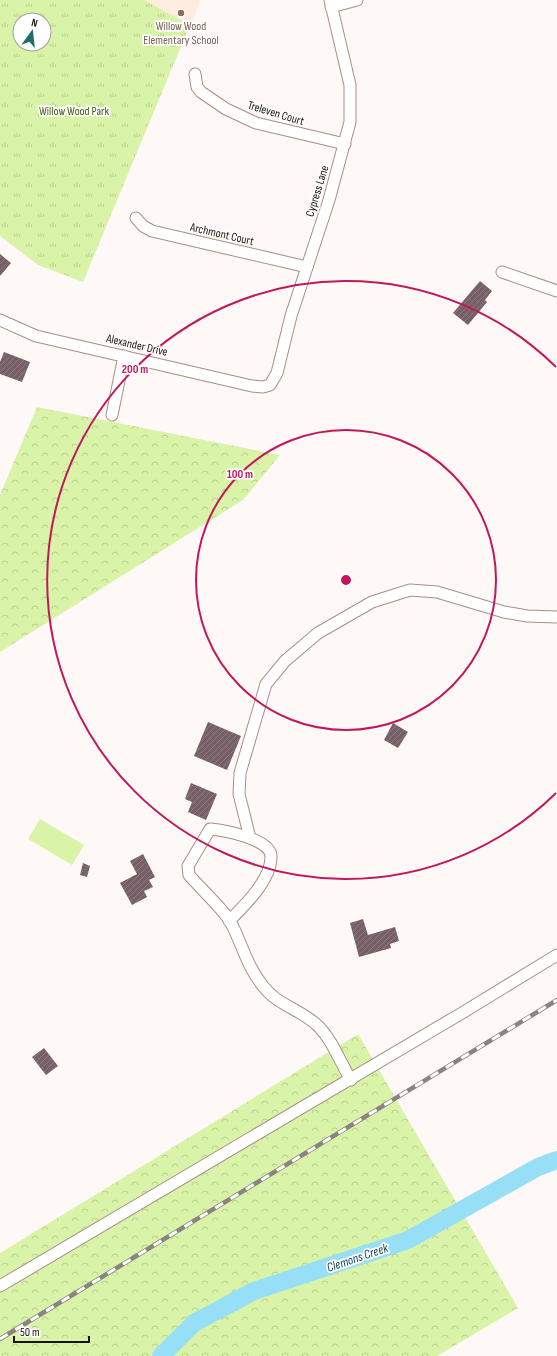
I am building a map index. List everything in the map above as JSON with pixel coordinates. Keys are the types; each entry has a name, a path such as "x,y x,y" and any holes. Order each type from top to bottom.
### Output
{"street":[{"path":"331,3 357,0"},
{"name":"Cypress Lane","path":"270,385 277,373 307,267 329,200 350,122 350,85 331,3"},
{"name":"Treleven Court","path":"195,74 197,87 201,92 242,117 270,127 345,144"},
{"name":"Archmont Court","path":"136,218 143,226 152,231 307,267"},
{"path":"502,272 557,291"},
{"name":"Alexander Drive","path":"0,321 36,336 252,386 263,388 270,385"},
{"path":"112,415 124,356"},
{"path":"250,838 239,794 240,773 266,684 285,661 318,632 372,602 410,590 437,592 504,612 527,616 557,616"},
{"path":"229,921 251,899 269,870 272,856 268,849 250,838 223,830 210,829 188,866 189,875 229,921 251,971 264,988 317,1025 326,1036 351,1080"},
{"path":"0,1286 351,1080 557,955"}],"shaded area":[{"name":"Willow Wood Elementary School","path":"144,0 201,0 190,25"}],"green space":[{"name":"Willow Wood Park","path":"0,0 144,0 190,25 83,282 38,265 0,236"},
{"path":"37,407 280,455 243,500 0,652 0,495"},
{"path":"40,819 84,845 72,865 28,839"},
{"path":"358,1034 518,1308 437,1356 0,1356 0,1253"}],"building":[{"path":"0,254 11,263 0,276"},
{"path":"480,281 492,291 485,300 487,302 468,325 453,313"},
{"path":"4,352 30,362 22,382 0,374 0,362"},
{"path":"208,722 241,736 227,770 194,756"},
{"path":"393,723 408,732 398,748 384,740"},
{"path":"191,783 217,794 206,820 188,812 192,802 185,799"},
{"path":"143,854 155,877 149,880 153,887 144,891 147,897 132,905 120,883 137,874 130,861"},
{"path":"83,863 90,866 87,877 80,875"},
{"path":"363,919 368,935 395,927 399,941 390,944 391,948 359,957 350,923"},
{"path":"44,1048 58,1066 46,1075 32,1057"}],"waterway":[{"name":"Clemons Creek","path":"161,1356 194,1323 254,1291 408,1240 538,1167 557,1160"}],"railway":[{"path":"0,1339 557,1000"}],"place":[{"name":"Willow Wood Elementary School","path":"181,13"}]}
